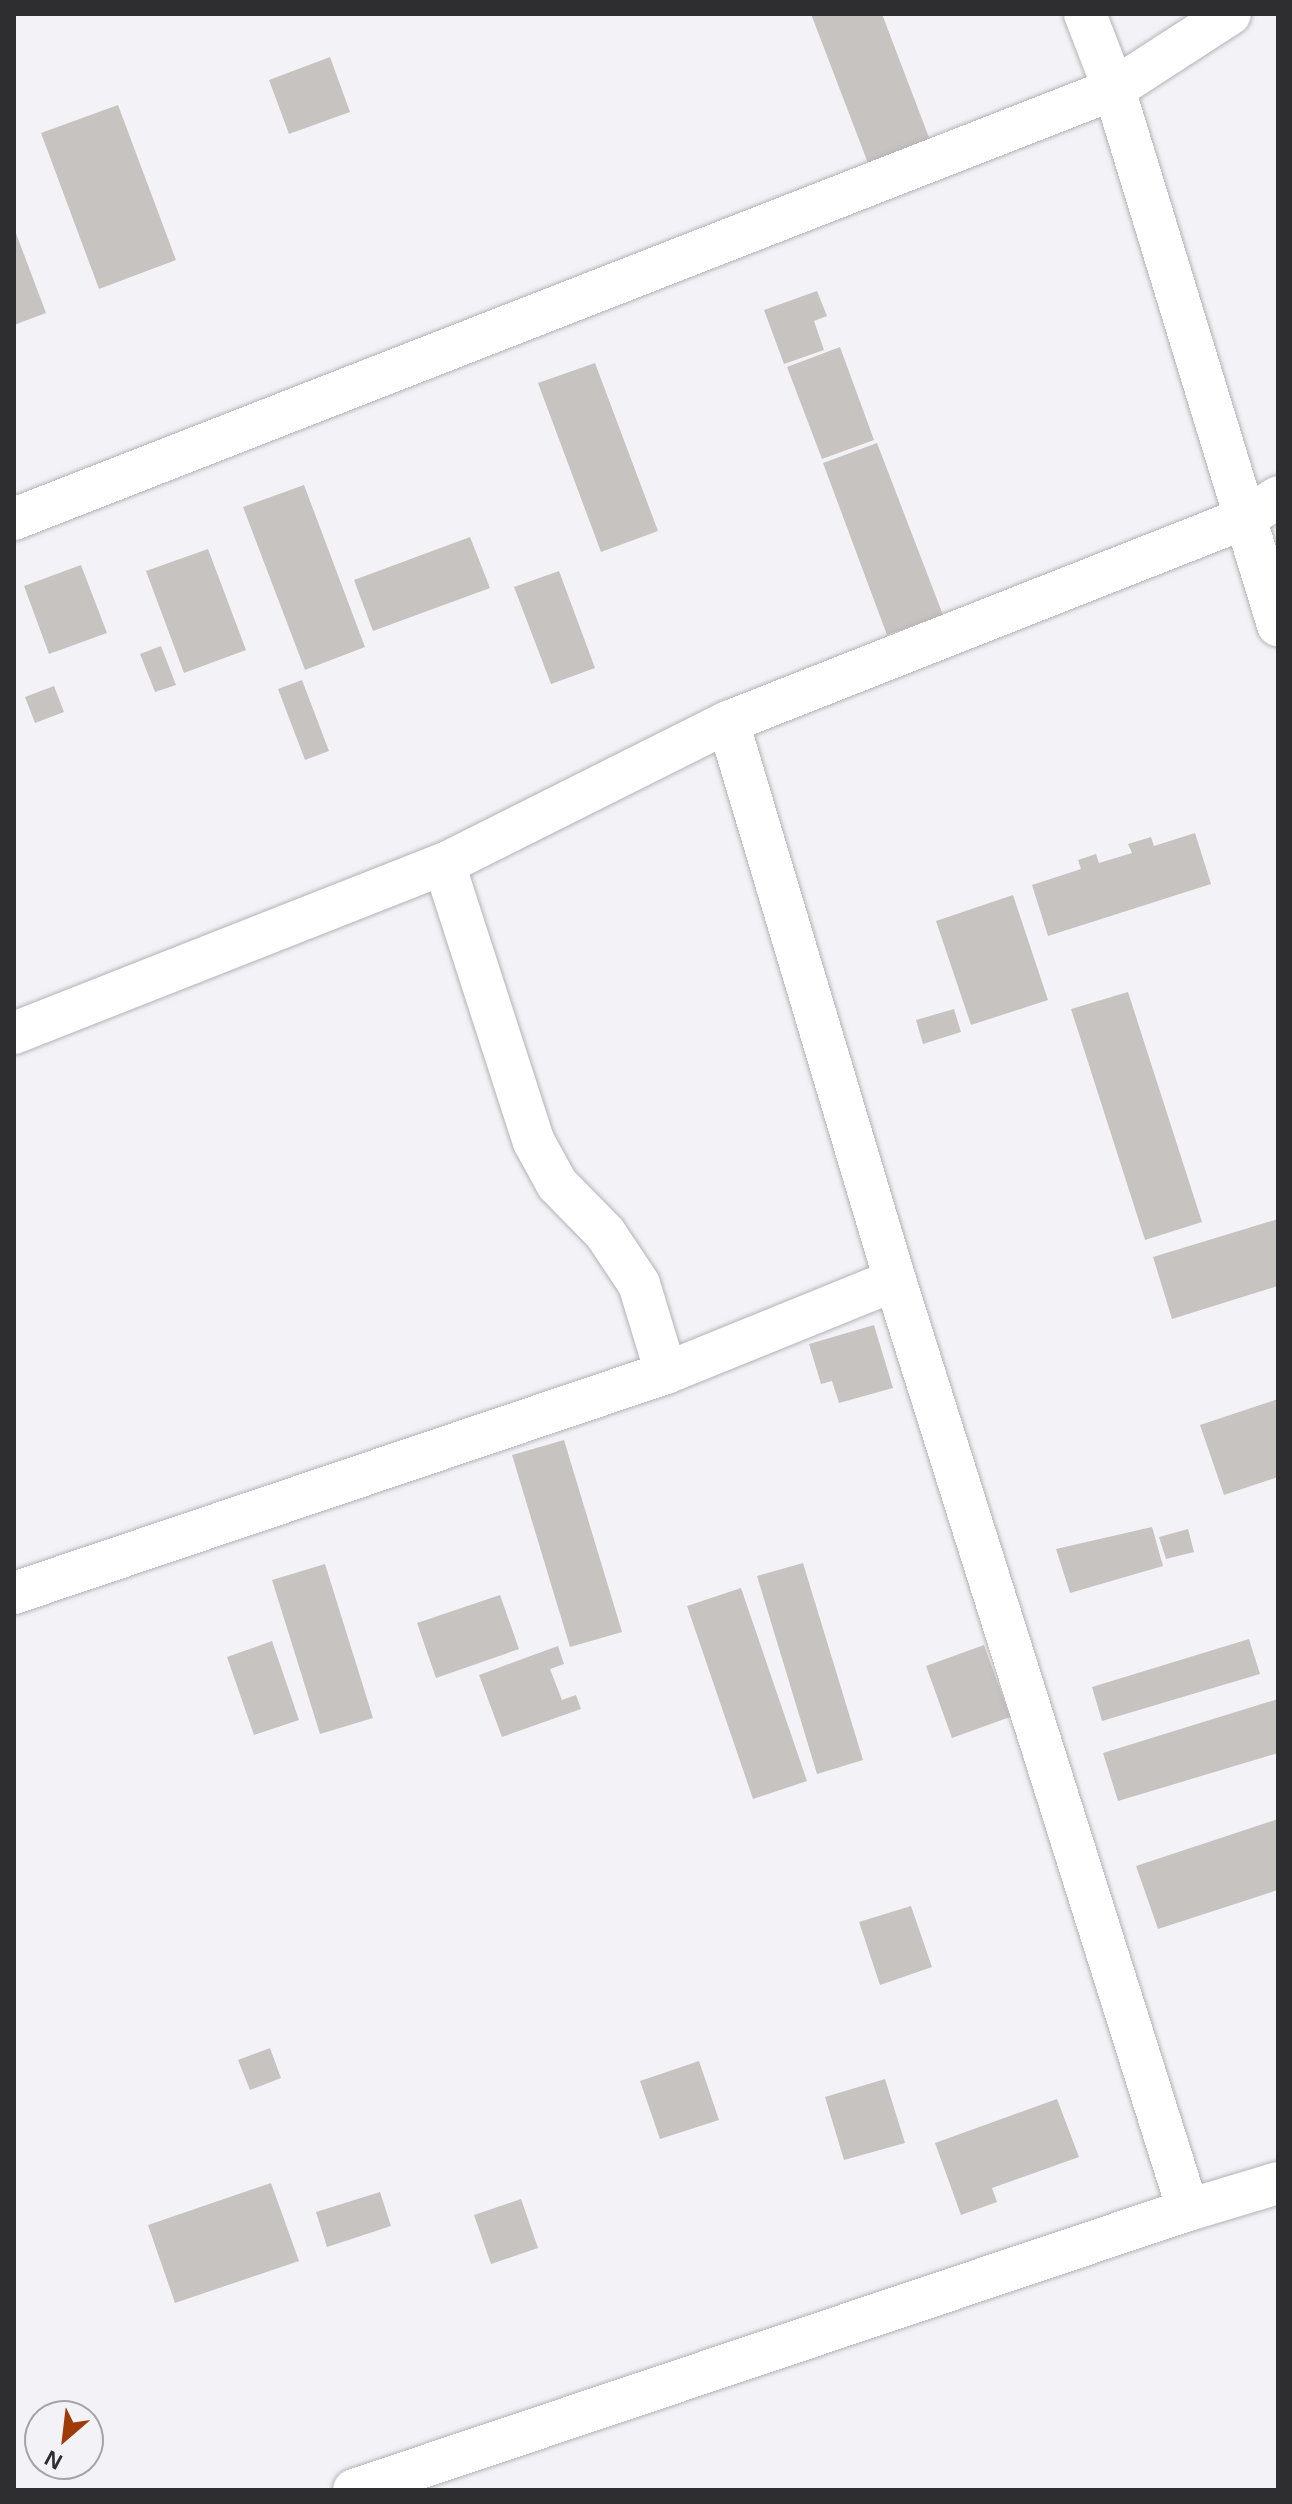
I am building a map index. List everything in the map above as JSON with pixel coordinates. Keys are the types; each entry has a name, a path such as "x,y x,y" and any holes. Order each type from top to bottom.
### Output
{"street":[{"path":"1085,14 1262,507 1278,625"},
{"path":"14,519 1114,89 1230,14"},
{"path":"14,1033 444,864 728,722 1262,507"},
{"path":"728,722 895,1280 1188,2210"},
{"path":"444,864 534,1142 557,1184 605,1233 639,1284 666,1373"},
{"path":"14,1593 666,1373 895,1280"},
{"path":"354,2490 1188,2210 1278,2183"}],"building":[{"path":"811,14 882,14 933,148 871,171"},
{"path":"330,57 350,112 289,134 269,80"},
{"path":"118,105 176,260 99,289 41,133"},
{"path":"14,228 46,313 14,325"},
{"path":"817,291 827,316 814,321 824,350 784,364 764,310"},
{"path":"840,347 874,440 822,459 787,367"},
{"path":"595,363 658,531 601,552 538,383"},
{"path":"877,443 943,615 887,635 823,463"},
{"path":"304,485 365,647 305,670 243,507"},
{"path":"470,537 490,588 373,631 354,580"},
{"path":"208,549 246,650 184,673 146,571"},
{"path":"81,565 107,633 49,654 24,586"},
{"path":"559,571 595,668 551,684 514,587"},
{"path":"161,646 176,685 155,692 140,654"},
{"path":"302,680 329,751 305,760 278,689"},
{"path":"54,686 64,712 35,723 25,697"},
{"path":"1195,833 1211,884 1048,936 1032,885 1081,869 1078,860 1096,854 1099,863 1132,853 1128,844 1151,837 1154,846"},
{"path":"1013,895 1048,1000 971,1025 936,921"},
{"path":"1128,992 1202,1222 1145,1240 1071,1009"},
{"path":"954,1009 961,1032 923,1044 916,1020"},
{"path":"1278,1219 1278,1286 1172,1319 1153,1257"},
{"path":"874,1325 893,1388 839,1403 832,1381 821,1384 809,1344"},
{"path":"1278,1399 1278,1477 1224,1495 1200,1425"},
{"path":"564,1440 622,1632 570,1647 512,1455"},
{"path":"1152,1527 1163,1566 1070,1593 1056,1549"},
{"path":"1188,1529 1194,1552 1166,1559 1159,1537"},
{"path":"803,1563 863,1760 817,1774 757,1576"},
{"path":"325,1564 373,1718 320,1734 272,1580"},
{"path":"741,1588 807,1781 753,1799 687,1606"},
{"path":"500,1595 519,1649 436,1678 417,1623"},
{"path":"1249,1639 1260,1674 1102,1721 1092,1687"},
{"path":"272,1641 299,1720 254,1735 227,1657"},
{"path":"984,1645 1010,1717 952,1738 926,1666"},
{"path":"558,1646 564,1664 550,1669 562,1700 576,1695 581,1709 502,1737 479,1675"},
{"path":"1278,1699 1278,1753 1118,1801 1103,1753"},
{"path":"1278,1819 1278,1890 1158,1929 1136,1866"},
{"path":"911,1906 932,1967 880,1985 859,1922"},
{"path":"270,2048 281,2078 250,2090 238,2060"},
{"path":"699,2061 719,2120 660,2139 640,2081"},
{"path":"885,2079 905,2143 844,2160 825,2097"},
{"path":"1057,2099 1079,2157 992,2188 997,2202 961,2215 935,2143"},
{"path":"271,2183 299,2261 175,2303 148,2225"},
{"path":"380,2192 391,2226 327,2247 316,2212"},
{"path":"521,2199 538,2248 491,2264 474,2215"}]}
